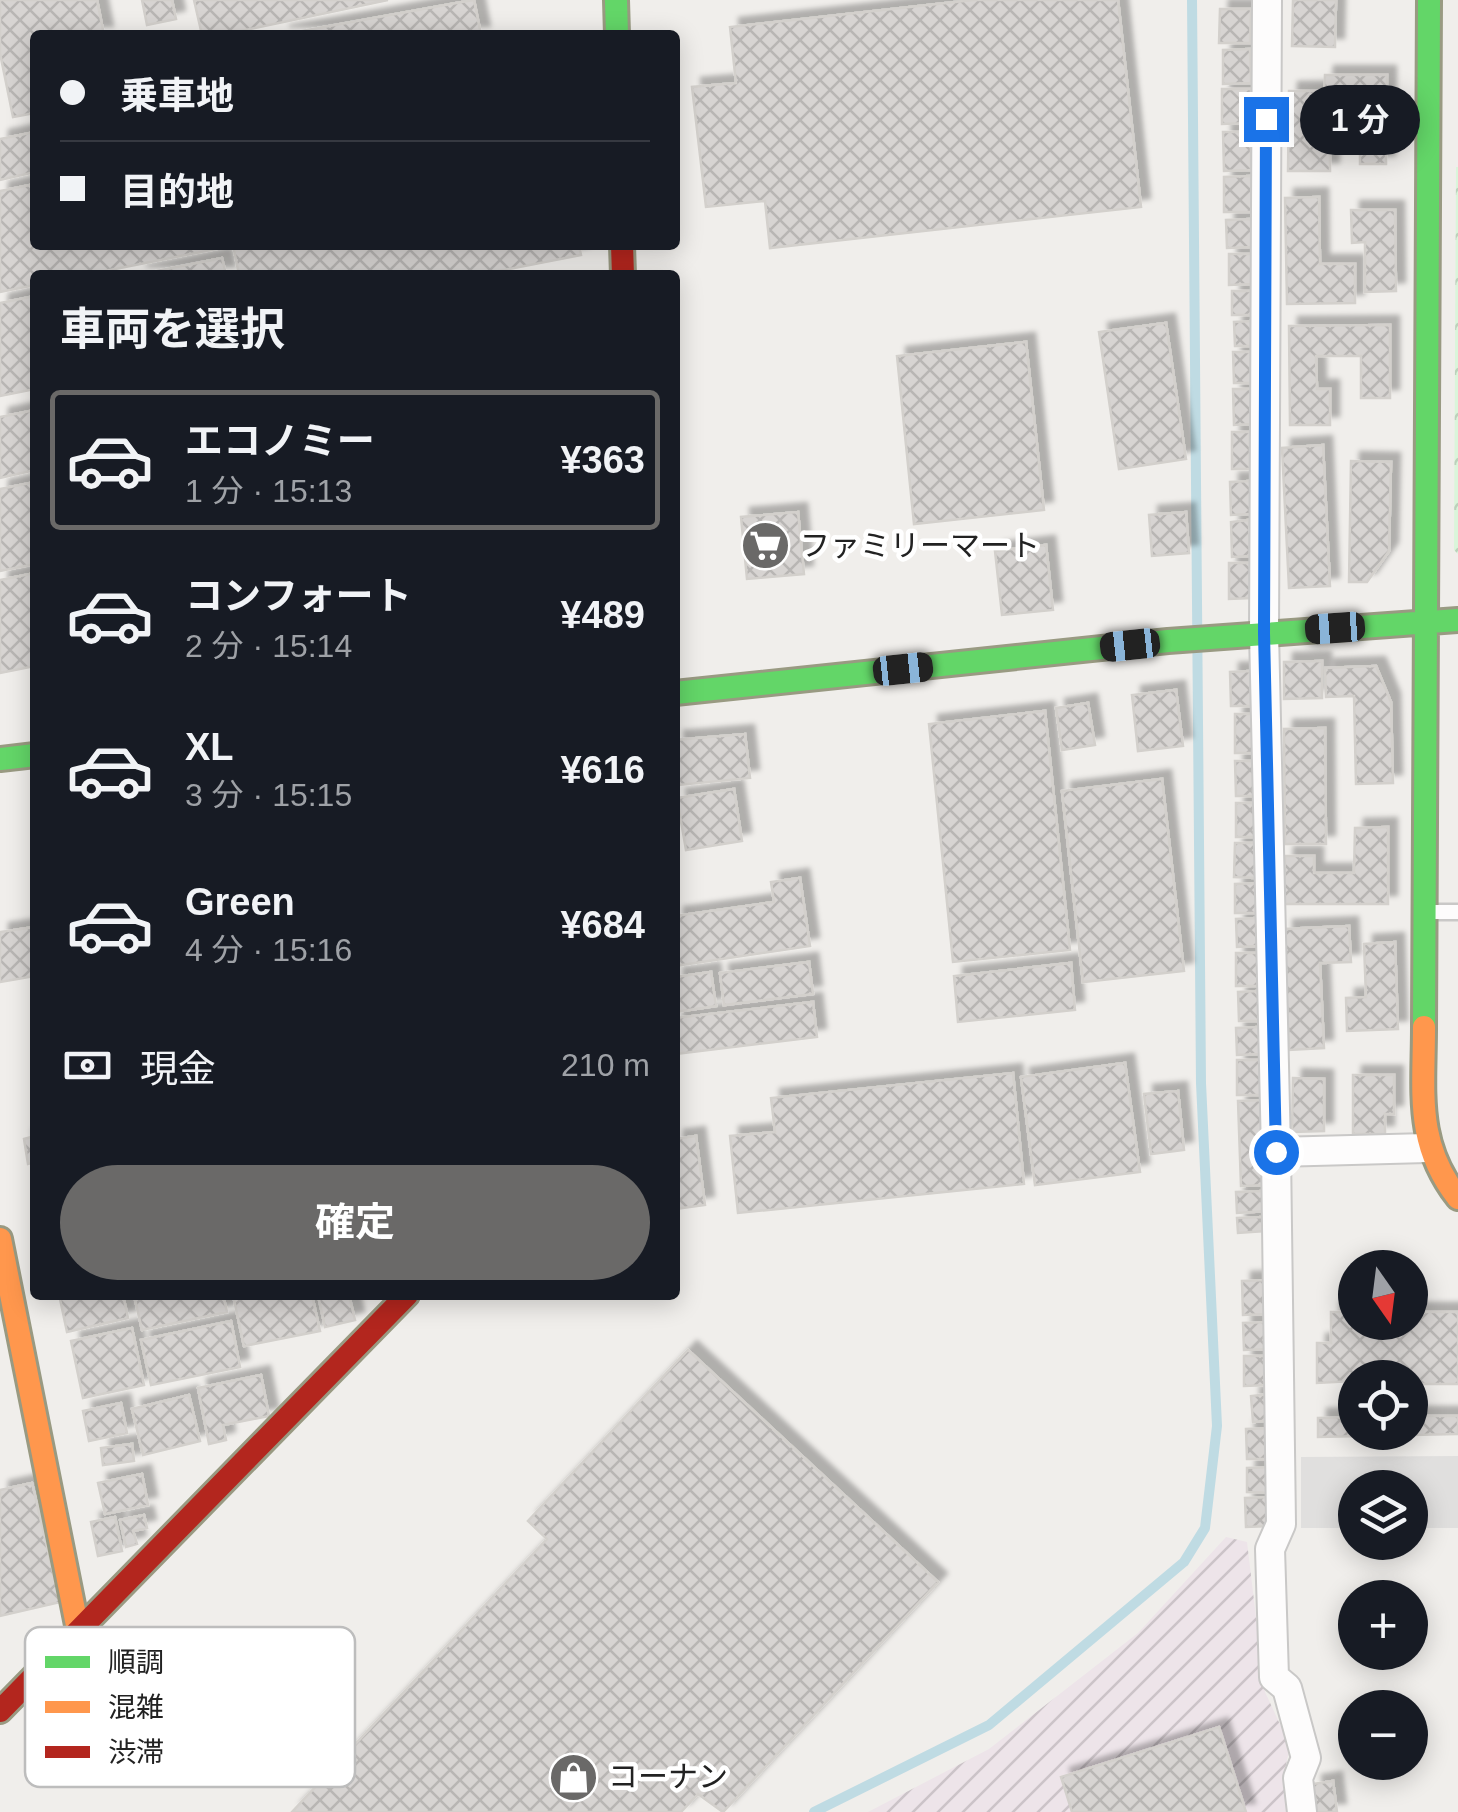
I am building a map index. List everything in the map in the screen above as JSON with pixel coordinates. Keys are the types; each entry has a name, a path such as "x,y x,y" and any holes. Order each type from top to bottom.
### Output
{"street":[{"path":"616,0 617,30"},
{"path":"1267,0 1264,633 1281,1524 1270,1550 1274,1677 1287,1688 1306,1758 1298,1778 1302,1812"},
{"path":"1429,0 1424,623 1427,1148 1436,1170 1458,1198"},
{"path":"680,692 1181,640 1458,620"},
{"path":"0,759 30,756"},
{"path":"1276,1152 1427,1148"},
{"path":"0,1239 77,1627"},
{"path":"81,1627 402,1300"},
{"path":"0,1711 25,1685"}],"lane":[{"path":"1425,912 1458,912"}],"shaded area":[{"path":"1458,1456 1458,1528 1428,1528 1428,1470 1338,1470 1338,1528 1301,1528 1301,1457"},
{"path":"1226,1537 1247,1542 1265,1692 1290,1746 1283,1779 1287,1812 868,1812 989,1749 1138,1633"}],"green space":[{"path":"1458,167 1458,554 1454,550"}],"building":[{"path":"0,0 97,0 103,30 30,30 30,114 13,117 0,53"},
{"path":"142,0 172,0 176,19 147,25"},
{"path":"194,0 388,0 246,30 201,30"},
{"path":"473,0 480,30 308,30"},
{"path":"973,0 1118,0 1141,207 770,248 765,201 706,207 692,87 736,83 730,27"},
{"path":"1293,0 1336,0 1335,47 1292,46"},
{"path":"1220,9 1251,9 1250,43 1219,43"},
{"path":"1250,49 1251,83 1223,84 1223,50"},
{"path":"1325,75 1387,75 1386,164 1360,164 1360,115 1322,115 1322,134 1330,134 1330,171 1288,171 1289,91 1324,91"},
{"path":"1222,89 1251,89 1251,123 1222,124"},
{"path":"1223,132 1251,132 1251,170 1224,171"},
{"path":"30,133 30,173 0,180 0,139"},
{"path":"1251,176 1252,212 1224,212 1224,177"},
{"path":"30,185 30,250 211,250 110,270 30,270 30,286 0,292 0,191"},
{"path":"1319,197 1320,264 1355,264 1355,303 1287,304 1285,198"},
{"path":"1351,210 1395,210 1396,291 1365,292 1365,242 1352,243"},
{"path":"1251,219 1253,247 1227,248 1226,220"},
{"path":"234,250 580,250 581,255 504,270 238,270"},
{"path":"1229,254 1252,254 1253,284 1229,285"},
{"path":"222,258 225,270 162,270"},
{"path":"1232,291 1252,291 1252,315 1232,315"},
{"path":"30,297 30,390 0,396 0,303"},
{"path":"1252,321 1253,346 1235,346 1234,322"},
{"path":"1166,323 1186,459 1119,469 1099,332"},
{"path":"1390,325 1390,398 1361,398 1361,356 1316,356 1317,389 1330,389 1330,425 1290,425 1289,326"},
{"path":"1026,342 1044,510 914,524 897,356"},
{"path":"1233,352 1251,352 1251,383 1234,383"},
{"path":"1233,389 1251,389 1251,424 1234,425"},
{"path":"30,411 30,471 0,478 0,417"},
{"path":"1232,432 1250,432 1250,469 1232,469"},
{"path":"1323,445 1330,586 1289,588 1282,448"},
{"path":"1351,461 1391,462 1389,551 1367,582 1349,582"},
{"path":"1250,481 1251,514 1231,515 1230,482"},
{"path":"30,483 30,565 0,571 0,489"},
{"path":"798,512 804,574 747,579 741,517"},
{"path":"1186,512 1189,553 1152,556 1149,515"},
{"path":"1249,520 1250,556 1232,557 1231,522"},
{"path":"1046,545 1053,610 1002,615 995,551"},
{"path":"1229,563 1251,563 1252,598 1229,599"},
{"path":"30,574 30,667 0,673 0,580"},
{"path":"1322,661 1322,698 1284,699 1284,662"},
{"path":"1376,666 1391,702 1393,783 1356,784 1354,696 1326,697 1325,668"},
{"path":"1250,671 1251,706 1231,706 1230,672"},
{"path":"1176,690 1183,746 1138,751 1132,695"},
{"path":"1088,703 1095,745 1062,750 1056,708"},
{"path":"1045,711 1070,950 953,962 929,724"},
{"path":"1235,714 1252,714 1253,753 1235,753"},
{"path":"1325,728 1326,844 1285,844 1284,729"},
{"path":"745,734 750,778 680,785 680,740"},
{"path":"1235,761 1253,761 1254,796 1236,796"},
{"path":"1162,779 1184,971 1083,982 1062,791"},
{"path":"734,789 742,841 686,850 680,798"},
{"path":"1236,803 1255,803 1255,837 1236,837"},
{"path":"1388,827 1388,904 1284,904 1285,856 1314,856 1314,873 1354,873 1355,828"},
{"path":"1235,843 1255,843 1255,878 1234,877"},
{"path":"800,878 810,946 680,965 680,915 774,902 771,882"},
{"path":"1258,883 1258,913 1235,913 1235,884"},
{"path":"1257,918 1258,946 1237,947 1236,919"},
{"path":"1349,926 1351,962 1320,963 1324,1048 1289,1050 1284,929"},
{"path":"30,928 30,977 0,982 0,932"},
{"path":"1395,942 1398,1029 1347,1031 1346,998 1366,997 1364,944"},
{"path":"1236,953 1258,953 1258,986 1236,986"},
{"path":"809,962 813,994 724,1005 720,973"},
{"path":"1071,963 1075,1010 958,1022 954,976"},
{"path":"711,972 716,1006 680,1011 680,976"},
{"path":"1259,991 1260,1021 1239,1021 1238,992"},
{"path":"813,1002 817,1037 680,1053 680,1017"},
{"path":"1260,1027 1260,1054 1237,1055 1236,1028"},
{"path":"1237,1060 1263,1060 1263,1095 1237,1095"},
{"path":"1125,1063 1140,1172 1035,1185 1021,1077"},
{"path":"1013,1073 1024,1184 738,1213 730,1136 775,1132 771,1098"},
{"path":"1353,1075 1394,1075 1394,1114 1385,1114 1385,1134 1353,1134"},
{"path":"1293,1078 1324,1079 1324,1131 1292,1132"},
{"path":"1178,1091 1184,1150 1151,1154 1144,1094"},
{"path":"1264,1100 1267,1185 1241,1186 1238,1101"},
{"path":"696,1136 705,1205 680,1208 680,1138"},
{"path":"30,1137 28,1164 24,1139"},
{"path":"1265,1191 1266,1211 1237,1213 1236,1192"},
{"path":"1264,1217 1265,1231 1238,1233 1237,1218"},
{"path":"1267,1280 1268,1314 1243,1315 1242,1281"},
{"path":"60,1300 124,1300 128,1318 67,1332"},
{"path":"135,1300 224,1300 227,1312 142,1330"},
{"path":"234,1300 313,1300 320,1331 244,1346"},
{"path":"319,1300 350,1300 355,1320 325,1327"},
{"path":"1331,1312 1338,1312 1338,1340 1428,1340 1428,1312 1458,1312 1458,1384 1428,1384 1428,1360 1338,1360 1338,1382 1317,1383 1317,1343 1331,1343"},
{"path":"231,1321 240,1367 151,1385 141,1340"},
{"path":"1269,1322 1270,1349 1244,1350 1243,1323"},
{"path":"132,1328 144,1385 83,1398 71,1341"},
{"path":"688,1350 938,1582 723,1812 698,1794 681,1812 292,1812 315,1787 355,1787 355,1745 547,1539 528,1521"},
{"path":"1244,1356 1269,1356 1270,1385 1244,1386"},
{"path":"261,1375 269,1416 223,1425 226,1440 209,1444 198,1388"},
{"path":"1270,1394 1272,1420 1253,1422 1251,1396"},
{"path":"189,1395 200,1441 143,1455 132,1409"},
{"path":"121,1403 127,1433 89,1441 83,1411"},
{"path":"1428,1416 1458,1416 1458,1434 1428,1435"},
{"path":"1338,1417 1338,1437 1318,1437 1318,1418"},
{"path":"1269,1428 1270,1459 1247,1459 1246,1429"},
{"path":"132,1444 134,1461 103,1465 101,1448"},
{"path":"1273,1467 1273,1493 1247,1492 1247,1468"},
{"path":"142,1474 148,1505 105,1514 98,1483"},
{"path":"32,1483 60,1602 0,1616 0,1490"},
{"path":"1274,1497 1274,1526 1246,1527 1245,1498"},
{"path":"144,1515 147,1528 133,1531 137,1544 126,1547 120,1520"},
{"path":"115,1517 122,1551 98,1556 91,1522"},
{"path":"1219,1727 1246,1812 1072,1812 1061,1777"},
{"path":"1333,1781 1337,1812 1317,1812 1313,1784"}],"waterway":[{"path":"814,1812 989,1725 1184,1562 1205,1528 1217,1426 1201,1083 1192,0"}],"traffic: fast":[{"path":"616,0 617,30"},
{"path":"1424,1027 1429,0"},
{"path":"680,692 1168,641 1458,620"},
{"path":"0,759 30,756"}],"traffic: slow":[{"path":"1424,1027 1423,1096 1428,1137 1444,1178 1458,1198"},
{"path":"0,1239 77,1627"}],"traffic: jam":[{"path":"622,250 623,270"},
{"path":"82,1627 402,1300"},
{"path":"0,1711 25,1685"}],"place":[{"name":"ファミリーマート","path":"765,546"},
{"name":"コーナン","path":"573,1777"}],"route":[{"path":"1266,119 1264,633 1276,1152"}]}
